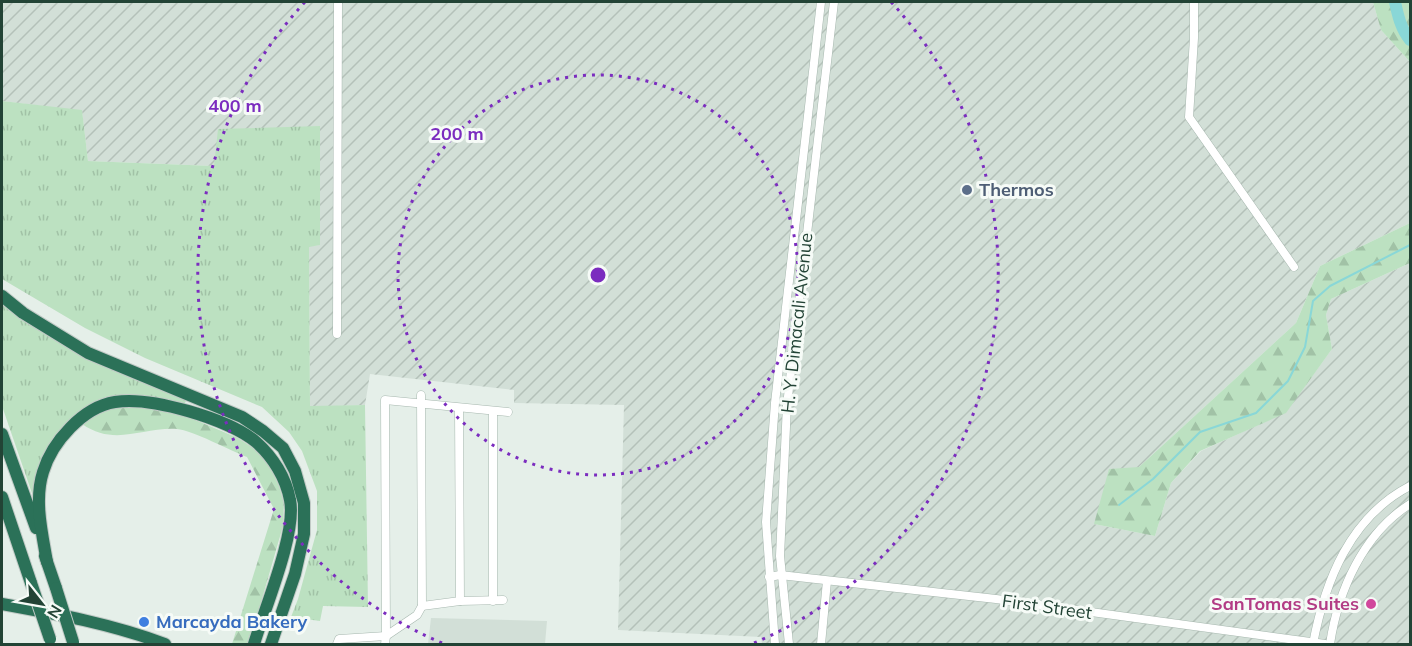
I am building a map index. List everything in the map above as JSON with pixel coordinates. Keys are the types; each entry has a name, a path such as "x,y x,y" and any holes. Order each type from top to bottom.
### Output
{"highway":[{"path":"2,296 23,313 88,353 242,417 283,448 295,471 304,503 304,534 296,574 271,645"},
{"path":"47,562 40,520 42,473 52,449 66,431 88,413 112,402 136,400 168,405 228,426 255,441 271,458 284,480 291,502 288,532 254,645"},
{"path":"2,434 31,512 73,643"},
{"path":"2,497 50,642"},
{"path":"2,604 95,622 134,632 165,645"}],"street":[{"path":"336,334 338,2"},
{"name":"H. Y. Dimacali Avenue","path":"774,645 766,522 775,403 821,2"},
{"name":"H. Y. Dimacali Avenue","path":"789,645 780,575 787,405 834,2"},
{"path":"1194,2 1189,117 1294,267"},
{"path":"386,640 385,399 421,399 459,408 508,412"},
{"path":"337,645 339,639 386,640 417,615 422,606 421,399"},
{"path":"775,403 787,405"},
{"path":"459,408 460,601"},
{"path":"493,412 493,601"},
{"path":"1313,644 1329,579 1345,547 1372,515 1395,494 1410,486"},
{"path":"1330,645 1336,614 1360,557 1385,525 1410,504"},
{"name":"First Street","path":"769,577 780,575 996,600 1325,645"},
{"path":"821,645 827,580"},
{"path":"422,606 460,601 503,600"}],"shaded area":[{"path":"2,2 1373,2 1381,30 1410,62 1410,223 1320,266 1296,323 1139,467 1094,524 1155,536 1171,483 1201,451 1286,412 1332,349 1326,315 1331,299 1410,263 1410,644 762,644 761,637 618,630 624,405 514,403 514,390 370,374 365,405 310,407 309,246 319,245 214,166 88,161 82,111 2,101"},
{"path":"431,618 547,621 545,644 428,644"}],"green space":[{"path":"1373,2 1410,2 1410,62 1381,30"},
{"path":"2,101 82,110 88,161 214,166 218,129 320,126 320,245 309,247 310,406 365,405 368,607 323,606 320,621 291,617 317,530 317,491 302,451 289,432 262,407 145,358 85,328 2,279"},
{"path":"1410,223 1410,263 1331,299 1326,315 1332,349 1286,413 1200,451 1171,483 1155,536 1094,524 1109,469 1139,467 1296,323 1320,266"},
{"path":"2,301 187,399 184,405 128,396 53,442 36,505 2,406"},
{"path":"118,405 167,408 238,438 256,450 270,466 284,503 283,526 249,644 232,644 274,509 247,457 184,430 164,429 117,435 94,431 82,424 99,412"}],"waterway":[{"path":"1395,2 1402,27 1410,40"},
{"path":"1119,505 1153,479 1200,432 1256,413 1288,381 1305,347 1313,301 1330,286 1410,245"}],"place":[{"name":"Thermos","path":"967,190"},
{"name":"SanTomas Suites","path":"1371,604"},
{"name":"Marcayda Bakery","path":"144,622"}]}
